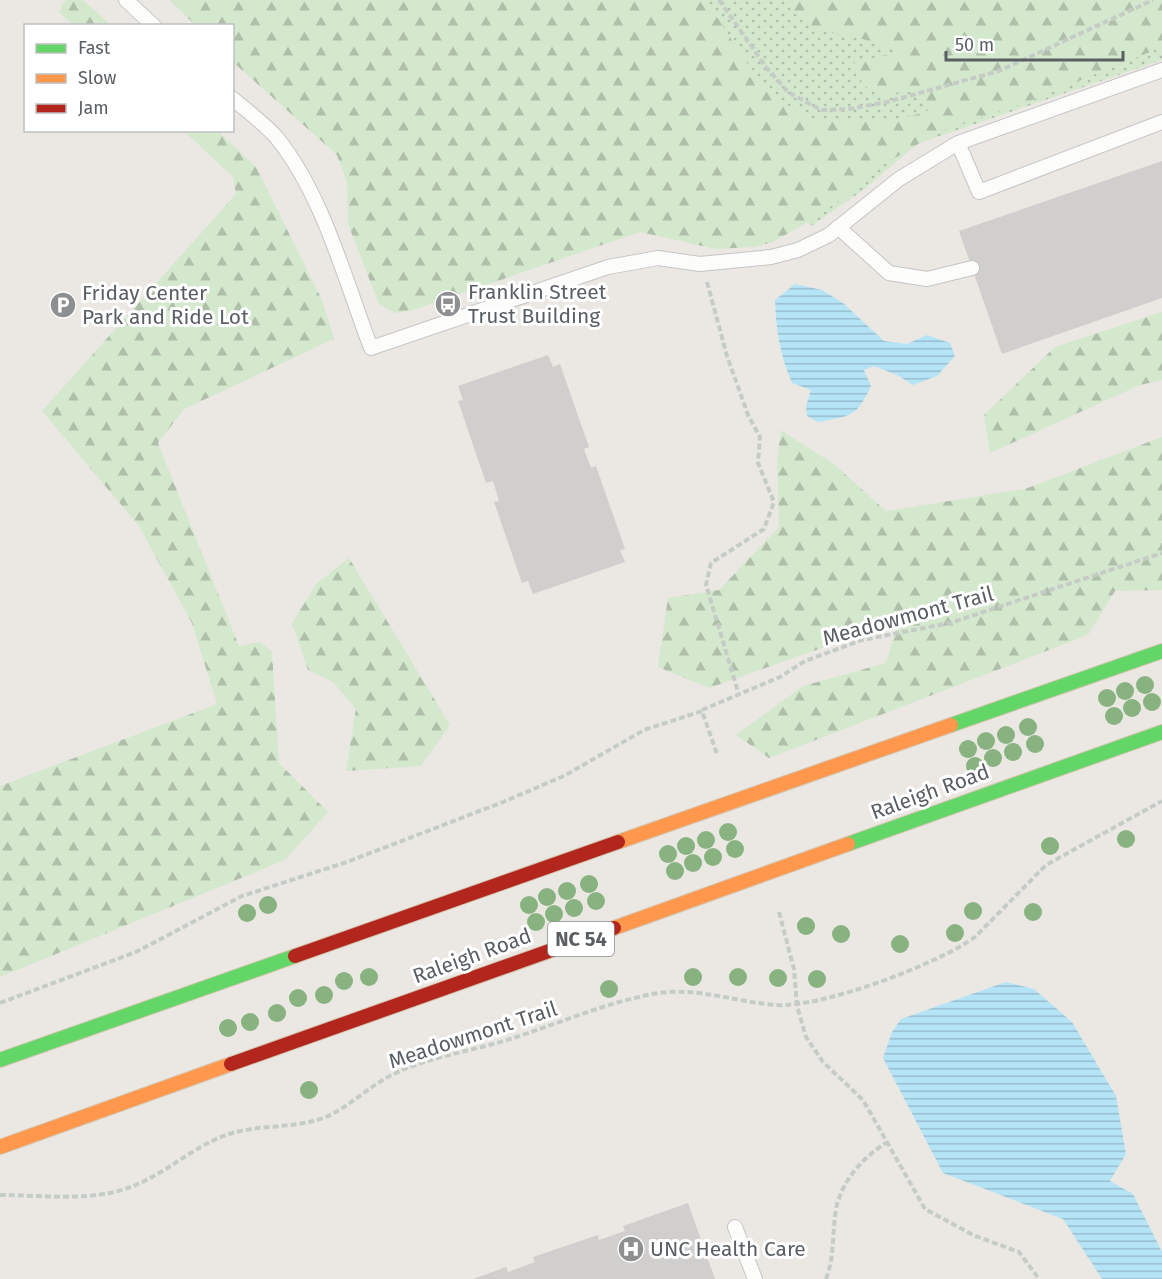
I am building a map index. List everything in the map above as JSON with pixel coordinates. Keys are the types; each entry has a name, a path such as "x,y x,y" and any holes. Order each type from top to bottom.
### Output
{"main road":[{"path":"0,1060 1162,651"},
{"name":"Raleigh Road","path":"0,1147 1162,732"}],"lane":[{"path":"126,0 152,24"},
{"path":"234,100 276,137 296,165 319,210 372,348 608,267 658,258 700,264 771,257 798,250 829,235 899,179 958,142 1162,70"},
{"path":"958,142 979,192 1162,122"},
{"path":"838,227 889,273 927,279 972,268"},
{"path":"735,1227 755,1279"}],"path":[{"path":"719,0 766,67 788,92 820,110 849,109 887,102 999,71 1153,0"},
{"path":"700,264 727,356 748,415 760,437 758,463 774,502 764,529 711,563 706,585 739,695"},
{"name":"Meadowmont Trail","path":"0,1003 136,952 242,896 347,862 503,802 566,775 645,730 702,711 780,677 805,661 862,640 950,623 1162,553"},
{"path":"702,711 717,754"},
{"name":"Meadowmont Trail","path":"0,1195 88,1195 122,1190 227,1135 314,1121 342,1108 395,1073 508,1040 625,1000 682,991 797,1006 848,992 956,950 975,938 1046,865 1162,801"},
{"path":"779,912 794,969 801,1027 813,1049 863,1100 926,1209 973,1235 1019,1252 1039,1279"},
{"path":"826,1279 835,1243 836,1209 843,1186 853,1173 886,1143"}],"green space":[{"path":"65,0 83,0 110,24 72,24 59,12"},
{"path":"170,0 706,0 751,68 778,97 794,109 812,118 830,122 888,120 913,116 929,110 913,91 877,94 866,87 853,69 856,58 866,60 899,51 867,40 839,35 818,28 800,18 784,0 1162,0 1162,47 1022,104 938,132 883,165 820,215 773,242 755,247 715,249 640,232 413,310 395,313 379,304 348,224 347,183 337,155 234,63 234,24 194,24"},
{"path":"581,0 1162,0 1162,60 917,144 866,188 811,226 710,122"},
{"path":"185,132 219,132 256,167 322,300 334,339 184,409 158,443 239,646 260,642 272,652 279,763 328,812 285,860 0,977 0,786 217,704 192,623 139,526 42,411 236,194 233,177"},
{"path":"1162,312 1162,380 1140,385 990,453 984,415 1055,347"},
{"path":"781,430 835,465 886,511 1025,489 1162,437 1162,590 1115,591 1088,635 769,758 736,735 803,686 886,663 898,621 709,688 658,667 668,598 719,590 779,527 777,462"},
{"path":"349,558 450,725 421,766 346,771 356,709 333,682 308,670 292,623 317,583"}],"water":[{"path":"795,284 822,290 843,303 884,341 907,344 927,335 950,343 955,356 937,376 913,385 897,375 874,366 864,370 871,386 857,409 845,416 818,422 807,416 806,406 811,390 792,383 779,342 775,300"},
{"path":"1006,982 1034,989 1072,1022 1116,1096 1126,1154 1110,1181 1133,1194 1162,1252 1162,1279 1102,1279 1063,1219 943,1173 883,1058 892,1032 901,1019"}],"building":[{"path":"1162,161 1162,298 1002,354 959,231"},
{"path":"548,355 553,367 560,364 589,447 584,449 591,468 596,466 625,549 620,550 625,562 533,594 528,581 522,583 494,502 499,501 493,481 486,483 458,401 463,400 458,386"},
{"name":"UNC Health Care","path":"688,1203 715,1279 473,1279 506,1267 508,1272 535,1262 533,1257 598,1235 599,1240 625,1231 623,1226"}],"traffic: fast":[{"path":"951,725 1162,651"},
{"path":"848,844 1162,732"},
{"path":"0,1060 295,956"}],"traffic: slow":[{"path":"618,842 951,725"},
{"path":"614,928 848,844"},
{"path":"0,1147 231,1064"}],"traffic: jam":[{"path":"295,956 618,842"},
{"path":"231,1064 614,928"}],"place":[{"name":"Franklin Street Trust Building","path":"448,304"},
{"name":"Friday Center Park and Ride Lot","path":"63,305"},
{"name":"UNC Health Care","path":"631,1249"}]}
